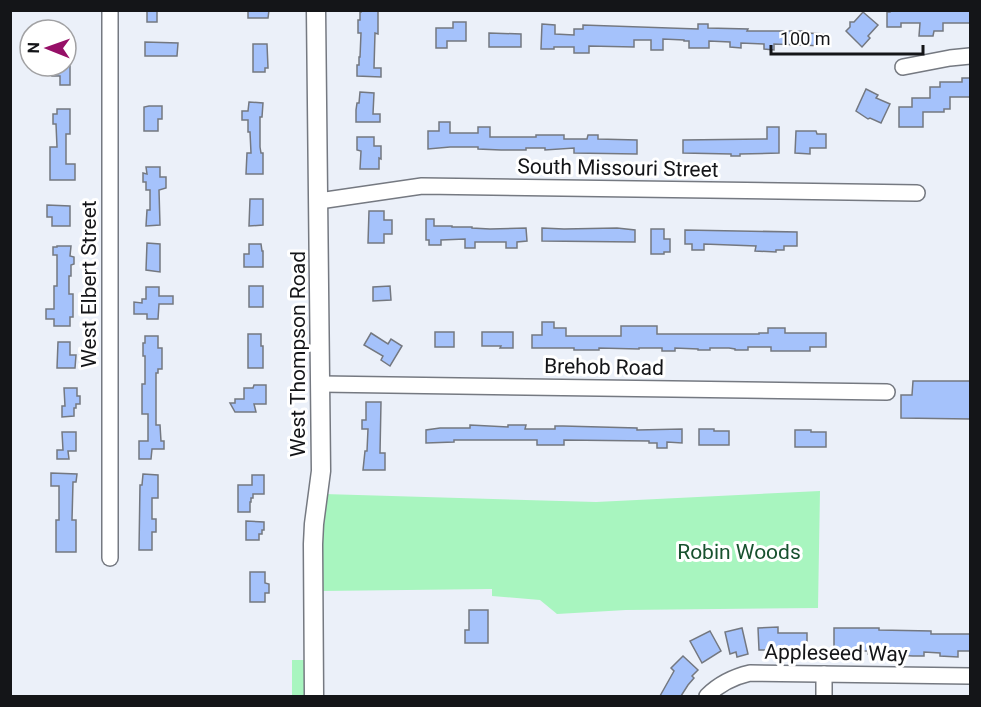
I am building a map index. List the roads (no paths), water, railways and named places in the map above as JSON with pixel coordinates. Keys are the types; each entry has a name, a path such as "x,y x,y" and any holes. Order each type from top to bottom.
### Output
{"main road":[{"name":"West Thompson Road","path":"314,696 313,544 321,471 316,10"}],"street":[{"name":"West Elbert Street","path":"110,10 110,558"},
{"path":"903,67 970,56"},
{"name":"South Missouri Street","path":"319,201 422,186 918,193"},
{"name":"Brehob Road","path":"321,384 887,392"},
{"name":"Appleseed Way","path":"707,696 728,680 750,673 970,676"},
{"path":"824,674 824,696"}],"park label":[{"name":"Robin Woods","path":"739,552"}]}
